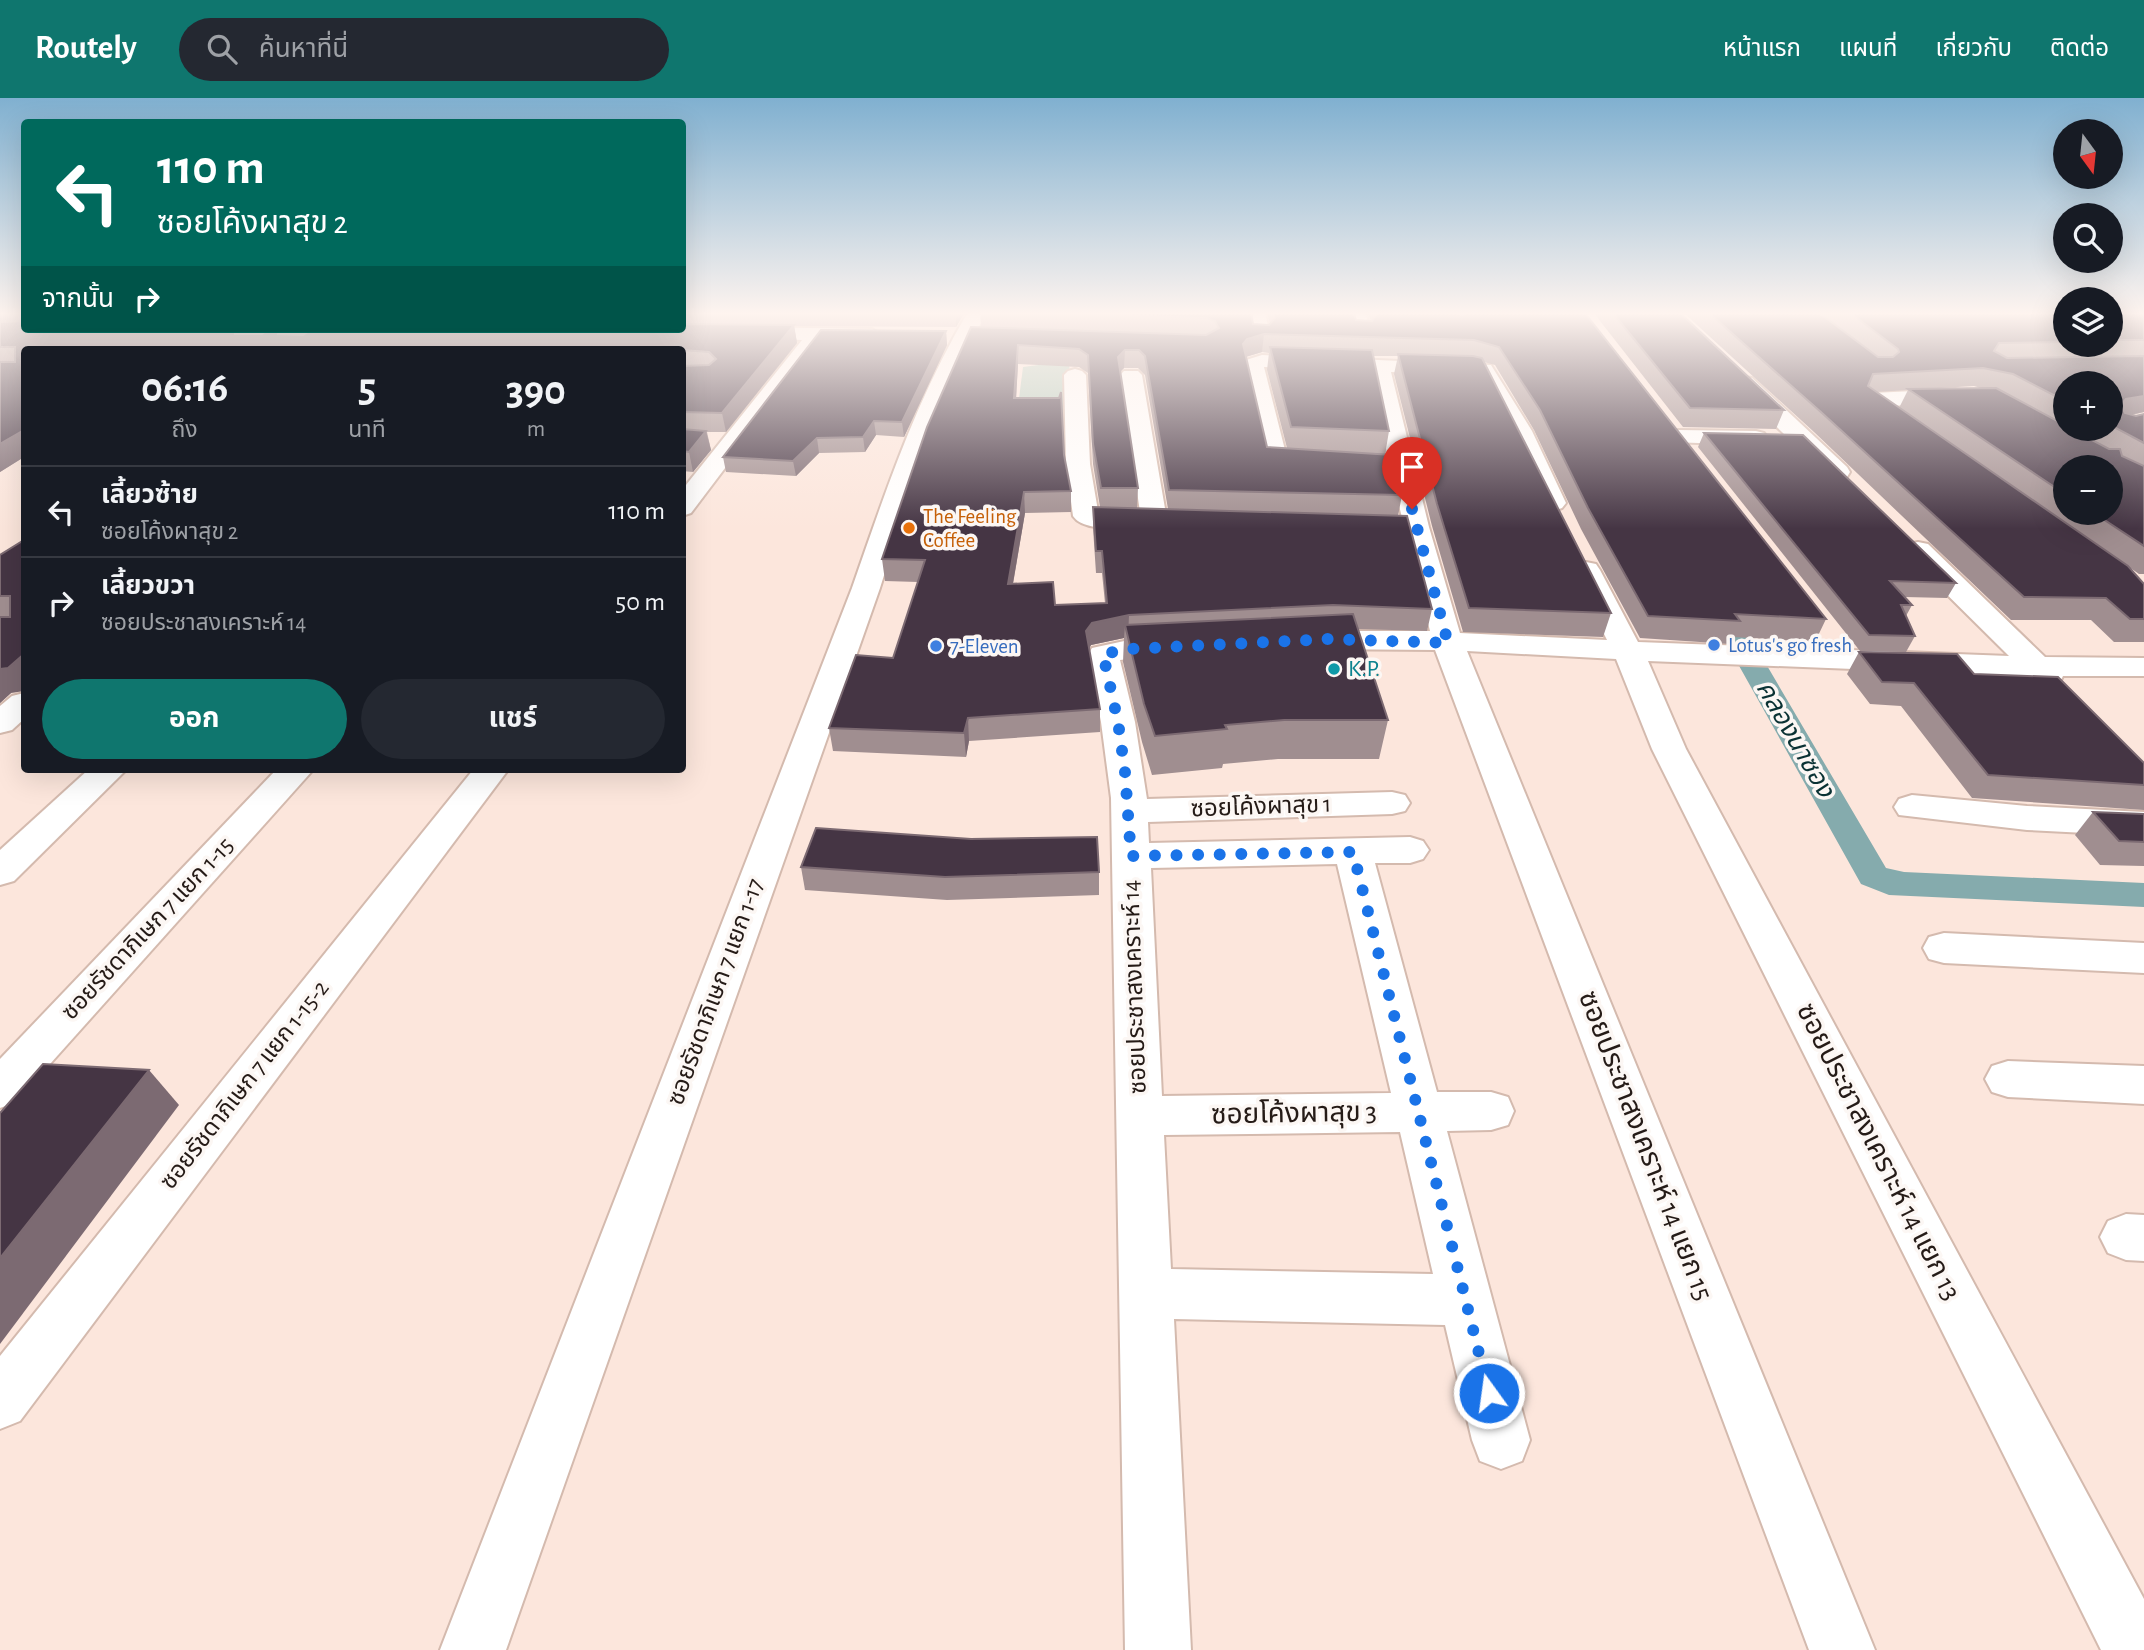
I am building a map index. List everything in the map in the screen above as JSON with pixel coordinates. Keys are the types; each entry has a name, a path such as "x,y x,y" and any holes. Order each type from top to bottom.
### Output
{"street":[{"path":"686,503 779,384"},
{"name":"ซอยรัชดาภิเษก 7 แยก 1-17","path":"473,1650 866,588 923,421 941,384"},
{"path":"1075,384 1078,464 1087,517 1167,520 1134,384"},
{"path":"1258,384 1276,461 1403,466"},
{"name":"ซอยประชาสงเคราะห์ 14 แยก 15","path":"1384,384 1416,527 1448,643 1842,1650"},
{"path":"1493,384 1520,431 1560,518"},
{"path":"1745,384 1853,486"},
{"path":"1918,435 1872,403 1873,400 1974,396"},
{"path":"1694,458 1670,427 1804,439"},
{"path":"709,441 735,442"},
{"path":"1389,526 1416,527"},
{"path":"1902,534 2068,695"},
{"name":"ซอยประชาสงเคราะห์ 14 แยก 13","path":"1578,555 1628,651 1669,750 2136,1650"},
{"path":"1826,631 1850,663"},
{"path":"1276,641 1329,639 1448,643 1744,655 1850,663 2144,667"},
{"name":"ซอยประชาสงเคราะห์ 14","path":"1158,1650 1129,811 1118,722 1103,654 1129,649 1220,644"},
{"path":"0,872 106,773"},
{"name":"ซอยรัชดาภิเษก 7 แยก 1-15","path":"0,1088 293,773"},
{"name":"ซอยรัชดาภิเษก 7 แยก 1-15-2","path":"0,1401 489,773"},
{"name":"ซอยโค้งผาสุข 1","path":"1129,811 1392,803"},
{"path":"1912,807 2027,818 2144,824"},
{"path":"1131,856 1409,850"},
{"path":"1353,852 1501,1440"},
{"path":"1944,948 2144,958"},
{"path":"2008,1079 2144,1085"},
{"name":"ซอยโค้งผาสุข 3","path":"1140,1116 1491,1111"},
{"path":"1146,1293 1466,1300"}],"green space":[{"path":"1021,384 1070,384 1072,415 1017,414"}],"building":[{"path":"0,384 21,384 21,432 0,444"},
{"path":"686,384 745,384 722,413 686,412"},
{"path":"779,384 920,384 902,422 874,421 863,437 817,438 793,461 723,457"},
{"path":"946,384 1015,384 1014,398 1059,398 1061,392 1064,455 1071,491 1024,492 1008,584 1053,582 1055,605 1107,603 1102,551 1096,551 1093,507 1407,516 1432,609 1333,605 1129,615 1092,623 1086,631 1100,709 968,718 964,733 829,728 856,655 893,658 925,560 882,559 927,427"},
{"path":"1090,384 1122,384 1138,488 1101,488 1093,444"},
{"path":"1150,384 1252,384 1267,447 1393,455 1402,495 1169,490"},
{"path":"1280,384 1379,384 1389,431 1291,427"},
{"path":"1406,384 1495,384 1611,613 1469,608 1437,504"},
{"path":"1523,384 1641,384 1826,619 1735,614 1740,621 1648,616 1588,508 1540,410"},
{"path":"1671,384 1757,384 1784,410 1690,408"},
{"path":"1790,384 1869,384 2053,514 2053,525 2069,525 2128,566 2144,584 2144,619 2130,619 2106,598 2024,597"},
{"path":"2033,384 2053,384 2053,395"},
{"path":"2123,384 2144,384 2144,396 2126,399 2123,403"},
{"path":"1996,388 2053,419 2053,441 2094,441 2109,449 2120,449 2122,455 2053,455 2053,486 1908,389"},
{"path":"2123,409 2125,413 2136,416 2144,414 2144,443 2123,432"},
{"path":"686,429 706,431 689,452 686,452"},
{"path":"1704,433 1803,435 1956,583 1890,581 1912,605 1901,605 1915,636 1869,635"},
{"path":"2123,456 2144,466 2144,546 2112,525 2123,525"},
{"path":"21,542 21,657 8,668 0,669 0,617 10,617 10,596 0,596 0,555"},
{"path":"1353,614 1388,720 1284,720 1225,725 1227,729 1155,736 1144,704 1125,625"},
{"path":"1859,652 1957,654 1974,674 2058,677 2144,763 2144,785 1988,775 1914,683 1882,682"},
{"path":"2093,812 2144,814 2144,842 2119,841"},
{"path":"816,828 971,839 1097,837 1099,872 945,877 801,867"},
{"path":"43,1064 149,1070 0,1258 0,1113"}],"waterway":[{"name":"คลองนาซอง","path":"1713,596 1873,876 1889,883 2144,895"}],"place":[{"name":"The Feeling Coffee","path":"909,528"},
{"name":"Lotus's go fresh","path":"1714,645"},
{"name":"7-Eleven","path":"936,646"},
{"name":"K.P.","path":"1334,669"}],"route":[{"path":"1412,509 1448,643 1329,639 1129,649 1103,654 1118,722 1129,798 1131,856 1353,852 1489,1393"}]}
